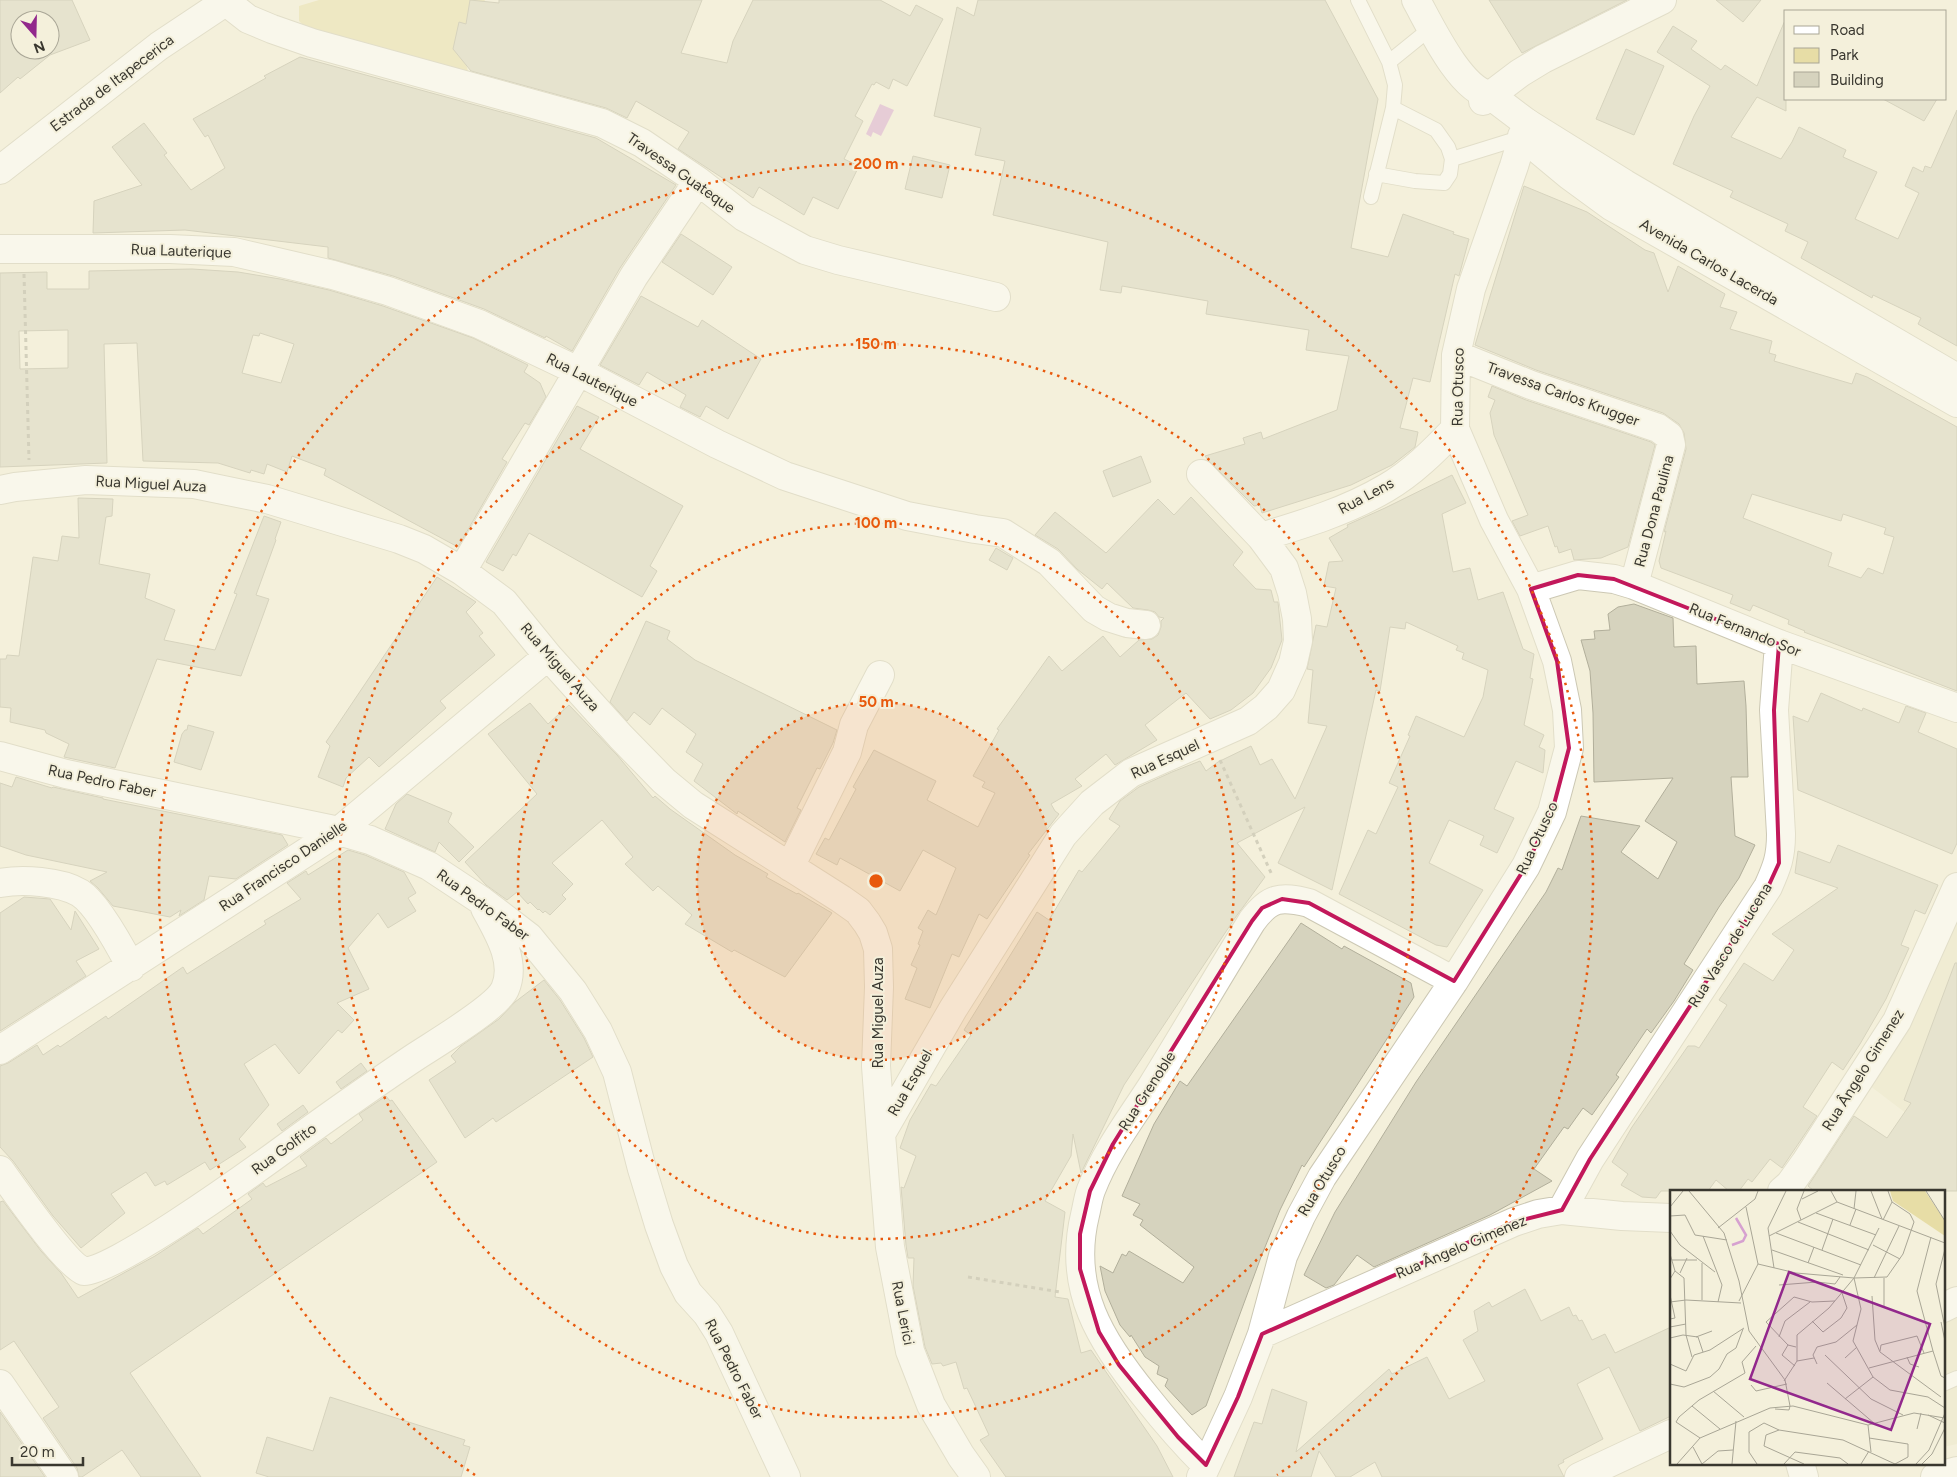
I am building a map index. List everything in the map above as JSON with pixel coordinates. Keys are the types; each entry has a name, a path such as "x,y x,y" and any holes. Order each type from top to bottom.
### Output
{"street":[{"name":"Avenida Carlos Lacerda","path":"1416,0 1454,66 1485,97 1525,130 1570,176 1611,206 1957,403"},
{"path":"1485,97 1543,59 1662,0"},
{"name":"Estrada de Itapecerica","path":"0,170 159,46 227,1"},
{"name":"Travessa Guateque","path":"227,1 248,19 312,43 590,118 642,143 698,181 744,217 805,250 838,260 996,297"},
{"name":"Avenida Carlos Lacerda","path":"1525,130 1625,184 1957,378"},
{"name":"Rua Otusco","path":"1204,1471 1238,1397 1262,1334 1283,1256 1310,1200 1322,1177 1454,981 1526,866 1552,812 1569,748 1567,710 1558,661 1531,589 1494,520 1455,429 1456,355 1471,289 1525,130"},
{"path":"462,571 634,276 698,181"},
{"name":"Rua Lauterique","path":"11,249 170,249 234,252 333,275 388,291 479,324 578,371 717,444 785,476 907,516 1003,533 1049,562 1094,608 1108,617 1146,625"},
{"name":"Travessa Carlos Krugger","path":"1456,355 1531,385 1658,428 1669,436"},
{"name":"Rua Lens","path":"1261,537 1323,518 1386,488 1414,469 1455,429"},
{"name":"Rua Dona Paulina","path":"1634,585 1671,445 1669,436"},
{"name":"Rua Esquel","path":"881,1134 953,1009 1063,835 1092,803 1131,773 1248,721 1266,707 1282,690 1293,662 1298,641 1297,619 1292,593 1284,568 1261,537 1201,474"},
{"name":"Rua Miguel Auza","path":"0,490 86,480 194,484 267,498 399,539 424,549 462,571 504,602 548,656 621,737 675,791 693,805 790,866 858,912 873,932 880,960 876,1066 881,1134"},
{"name":"Rua Fernando Sor","path":"1531,589 1578,575 1634,585 1779,644 1957,708"},
{"name":"Rua Vasco de Lucena","path":"1562,1210 1590,1159 1768,887 1779,863 1781,834 1774,710 1779,644"},
{"name":"Rua Francisco Danielle","path":"0,1050 338,832 548,656"},
{"path":"790,866 843,761 854,725 880,675"},
{"name":"Rua Pedro Faber","path":"0,756 66,774 370,840 429,866 482,901 529,937 574,991 598,1031 617,1072 642,1169 674,1266 688,1293 707,1314 719,1333 786,1477"},
{"path":"0,884 12,881 64,886 81,894 114,936 131,966"},
{"name":"Rua Ângelo Gimenez","path":"1783,1190 1790,1184 1805,1163 1897,1021 1957,887"},
{"path":"1282,899 1309,903 1324,910 1454,981"},
{"name":"Rua Grenoble","path":"1204,1471 1119,1365 1099,1332 1086,1296 1080,1269 1080,1234 1090,1191 1113,1144 1151,1087 1252,921 1262,908 1282,899"},
{"name":"Rua Golfito","path":"0,1170 46,1232 77,1267 87,1271 103,1268 226,1191 331,1115 473,1018 497,999 504,991 510,968 504,947 482,901"},
{"name":"Rua Lerici","path":"881,1134 890,1247 910,1350 932,1405 961,1456 976,1477"},
{"name":"Rua Ângelo Gimenez","path":"1262,1334 1514,1222 1538,1214 1562,1210 1622,1216 1670,1218"},
{"path":"1944,1308 1957,1301"},
{"path":"0,1384 64,1477"},
{"path":"1579,1477 1670,1434"},
{"path":"1800,1464 1804,1477"},
{"path":"1935,1477 1957,1471"}],"lane":[{"path":"1358,0 1389,62 1395,86 1393,108 1370,197"},
{"path":"1389,62 1431,28"},
{"path":"1376,174 1415,181 1444,183 1450,174 1452,159 1448,147 1436,130 1393,108"},
{"path":"1452,159 1525,130"},
{"path":"1944,1384 1957,1378"}],"path":[{"path":"11,249 29,486"},
{"path":"1210,738 1282,899"},
{"path":"968,1277 1086,1296"}],"highlighted area":[{"path":"1578,575 1614,579 1779,644 1774,710 1779,863 1768,887 1590,1159 1562,1210 1514,1222 1262,1334 1238,1397 1206,1465 1178,1437 1119,1365 1099,1332 1080,1269 1080,1234 1090,1191 1113,1144 1252,921 1262,908 1282,899 1309,903 1454,981 1526,866 1552,812 1569,748 1557,661 1531,589"}],"shaded area":[{"path":"880,104 894,110 881,136 873,132 871,137 866,134"},
{"path":"1957,901 1957,1152 1869,1085"},
{"path":"1957,1314 1957,1444 1944,1447 1944,1320"}],"green space":[{"path":"319,0 485,0 461,47 471,81 310,32 299,21 299,6"}],"building":[{"path":"0,0 72,0 90,40 60,51 60,10 10,10 10,60 44,60 20,79 18,77 0,93"},
{"path":"470,0 499,3 499,0 702,0 681,53 727,63 733,41 753,0 880,0 910,16 916,5 943,19 907,86 893,79 889,89 876,82 874,85 872,84 855,116 863,121 844,159 859,166 838,209 813,197 804,215 759,187 753,198 678,149 689,132 636,101 627,118 606,108 471,71 453,49 459,22 466,24"},
{"path":"978,0 1325,0 1378,99 1351,248 1388,257 1403,214 1469,239 1459,276 1455,274 1430,382 1413,378 1400,428 1418,432 1415,447 1392,465 1351,485 1262,513 1260,505 1254,506 1208,460 1205,456 1245,444 1243,438 1261,432 1263,439 1337,410 1349,356 1306,350 1309,330 1206,314 1208,301 1122,286 1121,293 1100,290 1108,242 993,215 1005,161 975,155 981,128 934,116 957,7 974,16"},
{"path":"1489,0 1627,0 1522,53"},
{"path":"1716,0 1761,0 1743,22"},
{"path":"1784,23 1784,100 1786,100 1786,111 1757,97 1731,137 1781,159 1799,127 1846,150 1843,157 1877,172 1855,219 1898,239 1919,193 1905,186 1913,167 1923,172 1925,166 1931,168 1957,110 1957,346 1918,324 1921,318 1873,295 1872,298 1801,258 1808,242 1785,231 1788,224 1730,197 1733,191 1673,164 1694,116 1710,86 1657,52 1673,26 1697,41 1691,49 1721,70 1725,65 1757,86"},
{"path":"1626,49 1664,66 1634,135 1596,119"},
{"path":"300,57 596,138 676,185 620,268 572,351 546,336 545,338 484,309 393,276 328,258 328,247 185,230 93,233 94,201 142,185 112,147 144,123 167,153 164,155 191,190 225,168 208,135 205,137 193,119 266,78 264,76"},
{"path":"1885,100 1936,100 1924,121"},
{"path":"913,156 950,165 942,198 905,189"},
{"path":"1524,186 1587,212 1645,250 1654,253 1668,292 1678,266 1725,294 1720,307 1737,312 1730,329 1772,341 1769,353 1776,355 1774,361 1852,384 1856,373 1867,377 1957,427 1957,691 1804,632 1788,624 1789,620 1753,605 1750,611 1730,603 1733,595 1661,568 1659,561 1666,531 1664,532 1686,449 1684,433 1679,424 1663,413 1536,370 1475,345","holes":["1752,494 1841,521 1843,514 1886,528 1884,534 1894,537 1883,574 1868,568 1861,578 1828,566 1832,553 1743,518"]},
{"path":"681,234 732,267 713,295 662,262"},
{"path":"192,269 238,272 329,290 383,306 473,338 528,365 524,372 540,383 546,397 529,425 525,423 502,459 507,462 458,547 324,475 326,469 292,456 287,472 267,464 264,474 251,470 250,473 218,463 143,461 137,343 104,344 107,463 0,467 0,273 47,272 47,289 89,289 89,271","holes":["68,330 68,368 20,369 19,331","260,333 294,344 281,383 242,373 253,335 259,336"]},
{"path":"641,296 698,327 702,320 761,359 728,419 706,406 700,417 680,407 686,395 647,372 639,385 600,365"},
{"path":"1492,386 1526,400 1651,442 1655,445 1628,547 1601,558 1574,560 1571,549 1559,553 1548,526 1520,536 1512,521 1528,515 1494,435 1490,413 1495,400 1488,397"},
{"path":"577,406 599,417 580,449 683,506 650,566 657,571 642,597 529,533 516,556 513,554 503,571 486,562"},
{"path":"1141,456 1151,482 1113,497 1103,471"},
{"path":"1452,475 1466,503 1442,514 1453,572 1470,568 1478,600 1503,592 1523,649 1534,654 1530,678 1533,679 1524,725 1544,735 1539,747 1545,750 1543,773 1516,761 1494,809 1514,818 1497,853 1480,845 1484,836 1449,820 1429,863 1483,890 1447,947 1436,945 1339,894 1368,830 1376,834 1398,787 1389,783 1410,736 1408,735 1416,716 1464,737 1483,697 1488,670 1462,659 1464,653 1456,650 1458,646 1406,622 1405,629 1390,627 1380,691 1376,690 1332,890 1278,863 1305,807 1237,843 1265,877 1235,918 1124,1085 1081,1173 1073,1134 1071,1156 1045,1201 1065,1212 1055,1297 1068,1299 1081,1353 1091,1350 1157,1446 1173,1477 1006,1477 980,1440 989,1435 967,1388 964,1389 956,1362 943,1366 941,1363 932,1364 925,1347 913,1286 914,1258 908,1258 906,1245 901,1187 904,1188 916,1156 900,1148 910,1120 931,1084 936,1086 971,1035 964,1030 1037,912 1049,920 1079,870 1082,872 1120,826 1109,819 1120,801 1139,787 1172,772 1200,761 1206,771 1218,762 1251,746 1260,765 1272,759 1295,799 1327,726 1308,723 1313,670 1307,669 1316,625 1327,627 1336,588 1324,586 1329,562 1343,561 1329,538 1348,527 1347,525"},
{"path":"1191,497 1243,552 1233,565 1256,589 1271,590 1274,602 1278,602 1282,640 1271,668 1253,693 1231,710 1210,719 1186,693 1145,725 1157,740 1115,765 1106,754 1075,779 1082,786 1051,804 1059,814 1028,854 1030,855 987,919 979,914 959,957 952,954 930,1008 905,999 917,968 911,965 920,945 918,944 923,931 918,928 928,910 936,915 956,868 923,850 900,891 840,858 837,865 816,854 825,838 829,840 856,789 853,787 874,750 936,781 927,800 978,827 995,793 982,787 985,782 973,776 999,730 997,729 1049,656 1062,671 1103,636 1120,657 1139,640 1152,639 1158,635 1161,621 1164,618 1159,617 1155,612 1133,608 1107,583 1102,589 1077,569 1058,549 1035,535 1055,512 1106,553 1158,499 1174,515"},
{"path":"78,498 113,499 112,516 106,517 99,564 150,574 145,598 175,610 164,640 215,650 237,594 234,593 264,516 281,522 256,595 269,599 241,676 157,659 115,768 64,757 69,744 46,733 45,730 10,722 11,708 0,707 0,659 6,659 7,655 19,656 33,557 58,561 62,536 79,538"},
{"path":"996,548 1013,558 1007,570 989,560"},
{"path":"437,577 476,602 466,612 483,633 479,636 495,655 440,701 446,708 379,767 369,757 346,778 343,787 318,777 330,746 326,742"},
{"path":"1634,604 1673,618 1674,647 1696,646 1697,684 1744,681 1748,777 1731,777 1735,836 1755,845 1739,878 1684,964 1693,970 1674,1001 1651,1033 1647,1029 1616,1075 1619,1077 1592,1115 1583,1108 1568,1129 1564,1127 1534,1169 1552,1181 1490,1215 1374,1267 1357,1255 1334,1285 1326,1288 1304,1275 1335,1212 1416,1082 1546,892 1558,868 1562,870 1581,816 1640,826 1621,852 1658,879 1677,842 1645,821 1673,778 1594,782 1590,671 1581,640 1595,639 1594,631 1610,630 1608,614 1618,607"},
{"path":"646,621 670,631 667,639 695,660 837,730 833,743 820,769 817,768 797,808 801,810 785,842 738,811 737,814 694,781 703,764 686,752 696,734 662,708 650,725 634,712 627,721 610,702"},
{"path":"1821,693 1862,711 1863,708 1899,723 1906,706 1926,713 1918,732 1957,749 1957,843 1952,854 1798,790 1793,716 1808,722"},
{"path":"530,703 548,724 569,705 617,755 653,798 655,796 670,809 735,855 768,874 766,877 832,913 785,977 734,950 732,952 685,924 692,915 658,886 653,891 625,864 633,857 602,820 552,863 573,884 562,895 566,899 550,915 545,911 543,913 538,910 530,902 528,904 517,892 507,900 486,885 465,862 537,794 488,734"},
{"path":"188,725 214,732 201,770 174,762 182,734 187,730"},
{"path":"16,777 52,788 282,835 288,845 236,879 209,876 204,900 179,916 181,910 170,917 113,906 90,881 107,872 26,855 0,846 0,783 12,787"},
{"path":"407,794 452,813 448,822 474,847 459,862 439,842 435,852 385,829 396,804"},
{"path":"1838,845 1938,885 1925,914 1915,910 1901,945 1909,948 1886,999 1860,1044 1843,1070 1832,1062 1803,1107 1817,1116 1782,1168 1770,1159 1752,1182 1748,1179 1740,1190 1728,1190 1716,1180 1709,1190 1661,1191 1656,1198 1642,1197 1621,1185 1628,1174 1612,1162 1632,1127 1688,1046 1699,1048 1727,1005 1719,1000 1744,963 1773,981 1794,950 1772,934 1838,888 1795,873 1798,851 1830,863"},
{"path":"348,850 365,855 404,872 416,893 408,898 416,911 388,928 378,913 348,948 369,989 337,1003 354,1020 342,1033 338,1030 299,1074 275,1044 244,1064 269,1105 239,1139 246,1147 210,1170 205,1162 167,1185 165,1181 155,1186 146,1172 111,1194 125,1213 81,1248 53,1216 13,1161 0,1147 0,1066 37,1045 43,1055 58,1045 60,1047 106,1016 108,1019 183,967 187,974 266,924 264,921 301,899 287,883 306,871 308,875"},
{"path":"24,897 50,899 71,930 75,911 99,949 76,961 86,976 0,1031 0,913"},
{"path":"1301,923 1342,949 1344,946 1411,983 1414,997 1304,1167 1302,1165 1280,1210 1261,1257 1206,1406 1192,1415 1165,1386 1168,1379 1157,1374 1159,1366 1145,1357 1131,1335 1130,1337 1120,1325 1105,1291 1100,1266 1113,1273 1122,1254 1126,1256 1129,1251 1183,1283 1194,1267 1140,1225 1143,1220 1133,1215 1140,1204 1122,1196 1154,1124 1180,1081 1187,1086"},
{"path":"1955,963 1957,963 1957,1191 1813,1190 1808,1186 1854,1116 1887,1138 1911,1103 1904,1100"},
{"path":"544,980 560,1000 584,1038 593,1057 496,1122 493,1118 465,1138 429,1080 456,1062 451,1056 461,1046 499,1019 515,1002"},
{"path":"361,1063 367,1071 341,1089 336,1082"},
{"path":"386,1096 390,1101 392,1100 437,1162 130,1373 201,1477 141,1477 122,1450 82,1477 79,1477 77,1468 43,1418 59,1407 14,1341 0,1350 0,1202 3,1201 41,1251 61,1273 78,1298 155,1256 198,1228 203,1234 252,1199 248,1194 263,1183 266,1187 307,1166 300,1157 326,1138 331,1144 363,1120 359,1114"},
{"path":"303,1105 308,1112 282,1131 277,1124"},
{"path":"1525,1289 1541,1321 1569,1307 1573,1316 1576,1315 1579,1321 1582,1320 1592,1340 1605,1334 1615,1353 1670,1327 1670,1416 1640,1431 1609,1367 1577,1384 1603,1439 1563,1460 1564,1462 1558,1465 1564,1477 1382,1477 1375,1462 1350,1477 1336,1477 1319,1451 1311,1477 1234,1477 1254,1422 1262,1424 1272,1389 1307,1402 1296,1452 1389,1369 1392,1374 1427,1357 1449,1399 1485,1381 1463,1340 1478,1331 1474,1311 1489,1302 1492,1307"},
{"path":"330,1397 465,1440 463,1445 470,1447 461,1477 269,1477 256,1473 267,1437 313,1451"},
{"path":"0,1412 45,1477 0,1477"}]}
